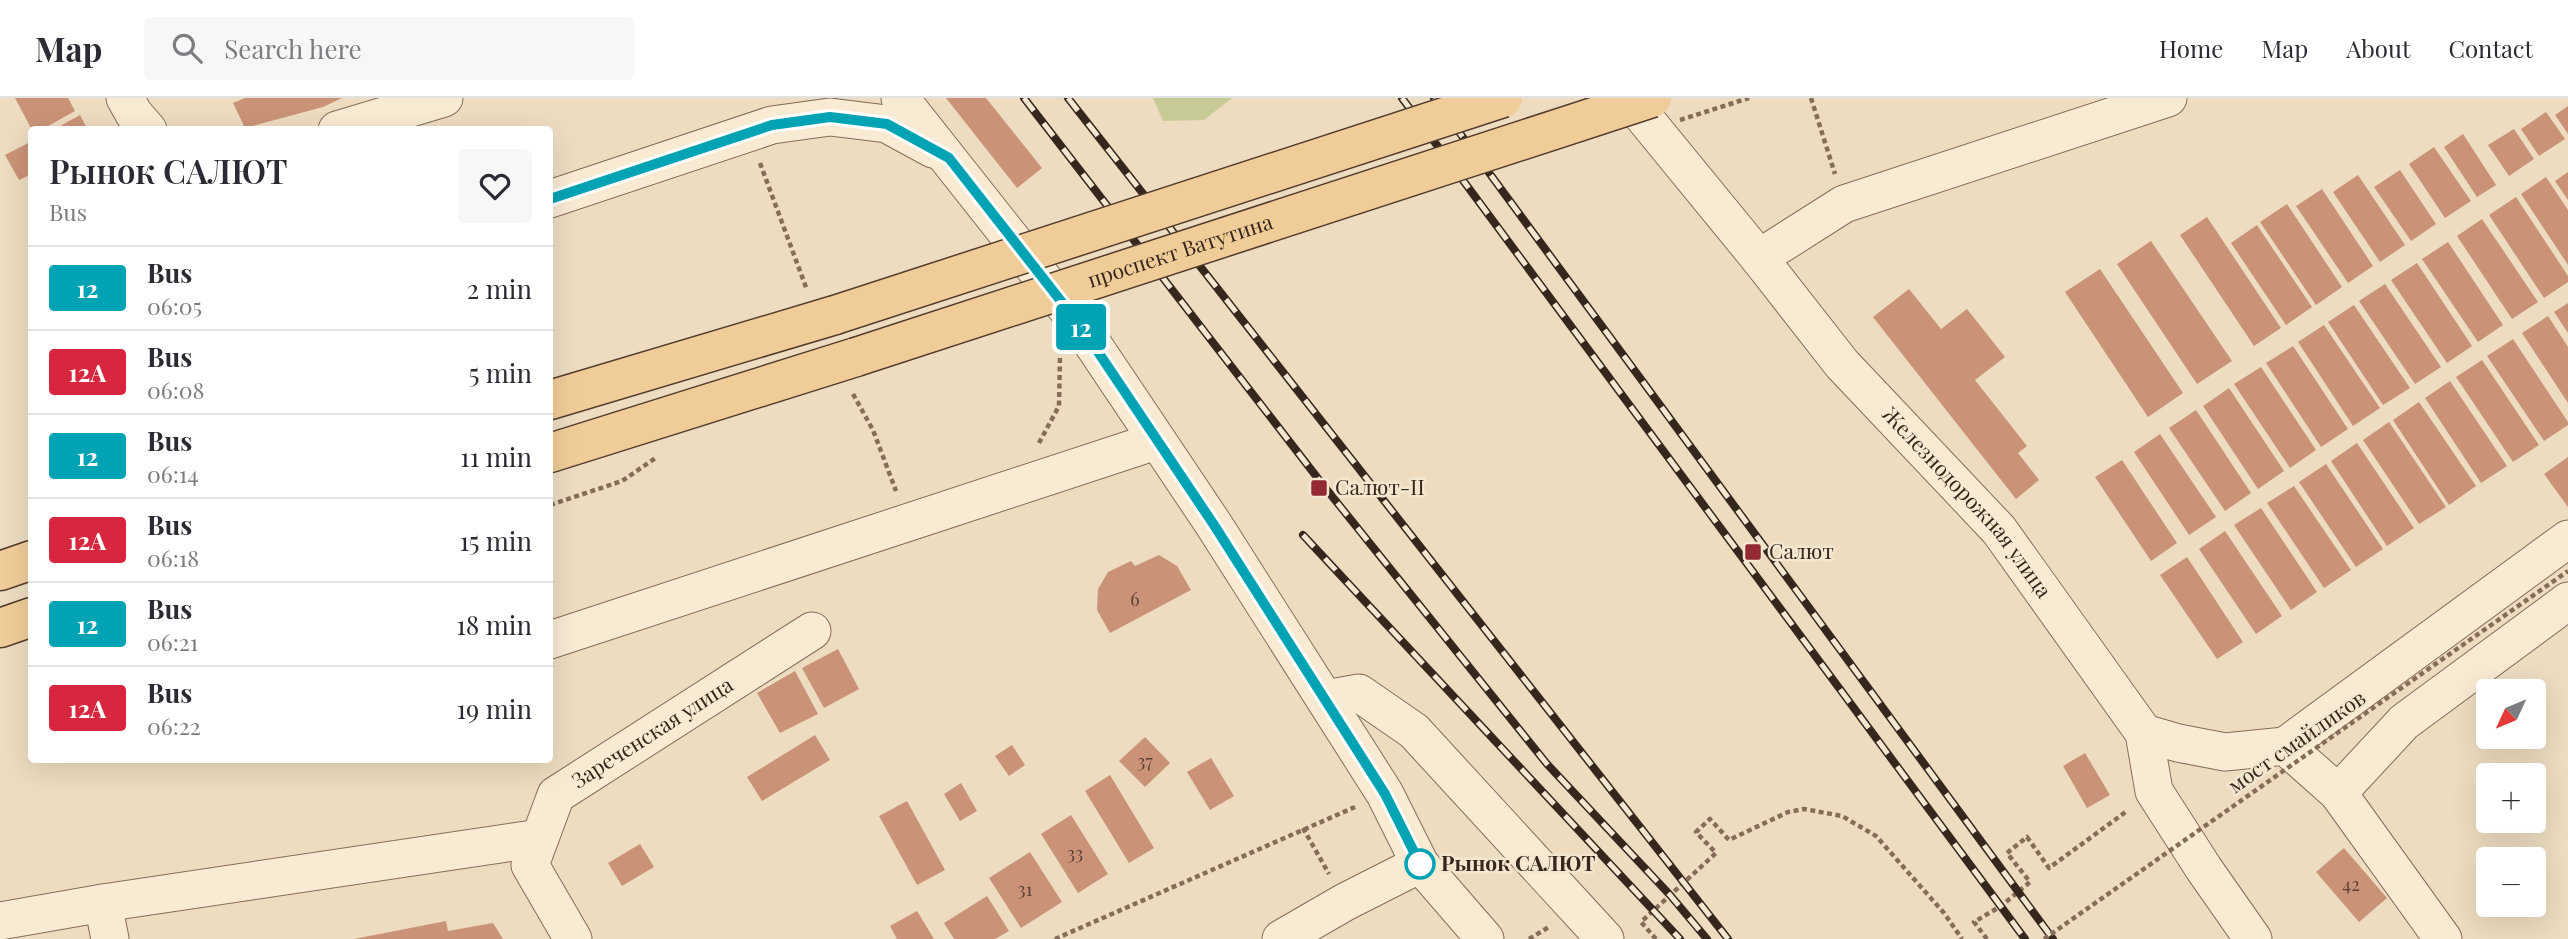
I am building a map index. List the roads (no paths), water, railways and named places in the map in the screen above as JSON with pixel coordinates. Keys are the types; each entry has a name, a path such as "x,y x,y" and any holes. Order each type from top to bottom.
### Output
{"main road":[{"path":"553,399 821,303 1503,98"},
{"name":"проспект Ватутина","path":"553,452 853,371 1652,98"},
{"path":"0,570 28,561"},
{"path":"0,628 28,618"}],"street":[{"path":"125,98 144,126"},
{"path":"350,126 444,98"},
{"path":"764,139 797,98"},
{"path":"900,98 1082,328 1214,525 1385,794 1420,864 1485,939"},
{"name":"Железнодорожная улица","path":"1629,98 1842,364 1999,530 2144,733 2154,791 2253,939"},
{"path":"1759,258 1844,204 2168,98"},
{"path":"553,198 764,139 830,117 887,124 949,158"},
{"path":"553,638 1156,440"},
{"path":"2144,733 2225,752 2285,746 2568,539"},
{"path":"2338,793 2404,722 2568,601"},
{"name":"Зареченская улица","path":"573,939 530,865 556,795 812,631"},
{"path":"1325,699 1359,693 1414,731 1603,936"},
{"path":"2285,746 2338,793 2443,939"},
{"path":"0,921 103,903 540,838"},
{"path":"1281,939 1345,902 1420,864"},
{"path":"103,903 110,939"}],"railway":[{"path":"1024,98 1323,485 1547,764 1670,895 1707,939"},
{"path":"1068,98 1728,939"},
{"path":"1402,98 2025,939"},
{"path":"1434,98 2053,939"},
{"path":"1303,535 1680,939"}],"place":[{"name":"Салют-II","path":"1319,488"},
{"name":"Салют","path":"1753,552"},
{"name":"Рынок САЛЮТ","path":"1420,864"}]}
